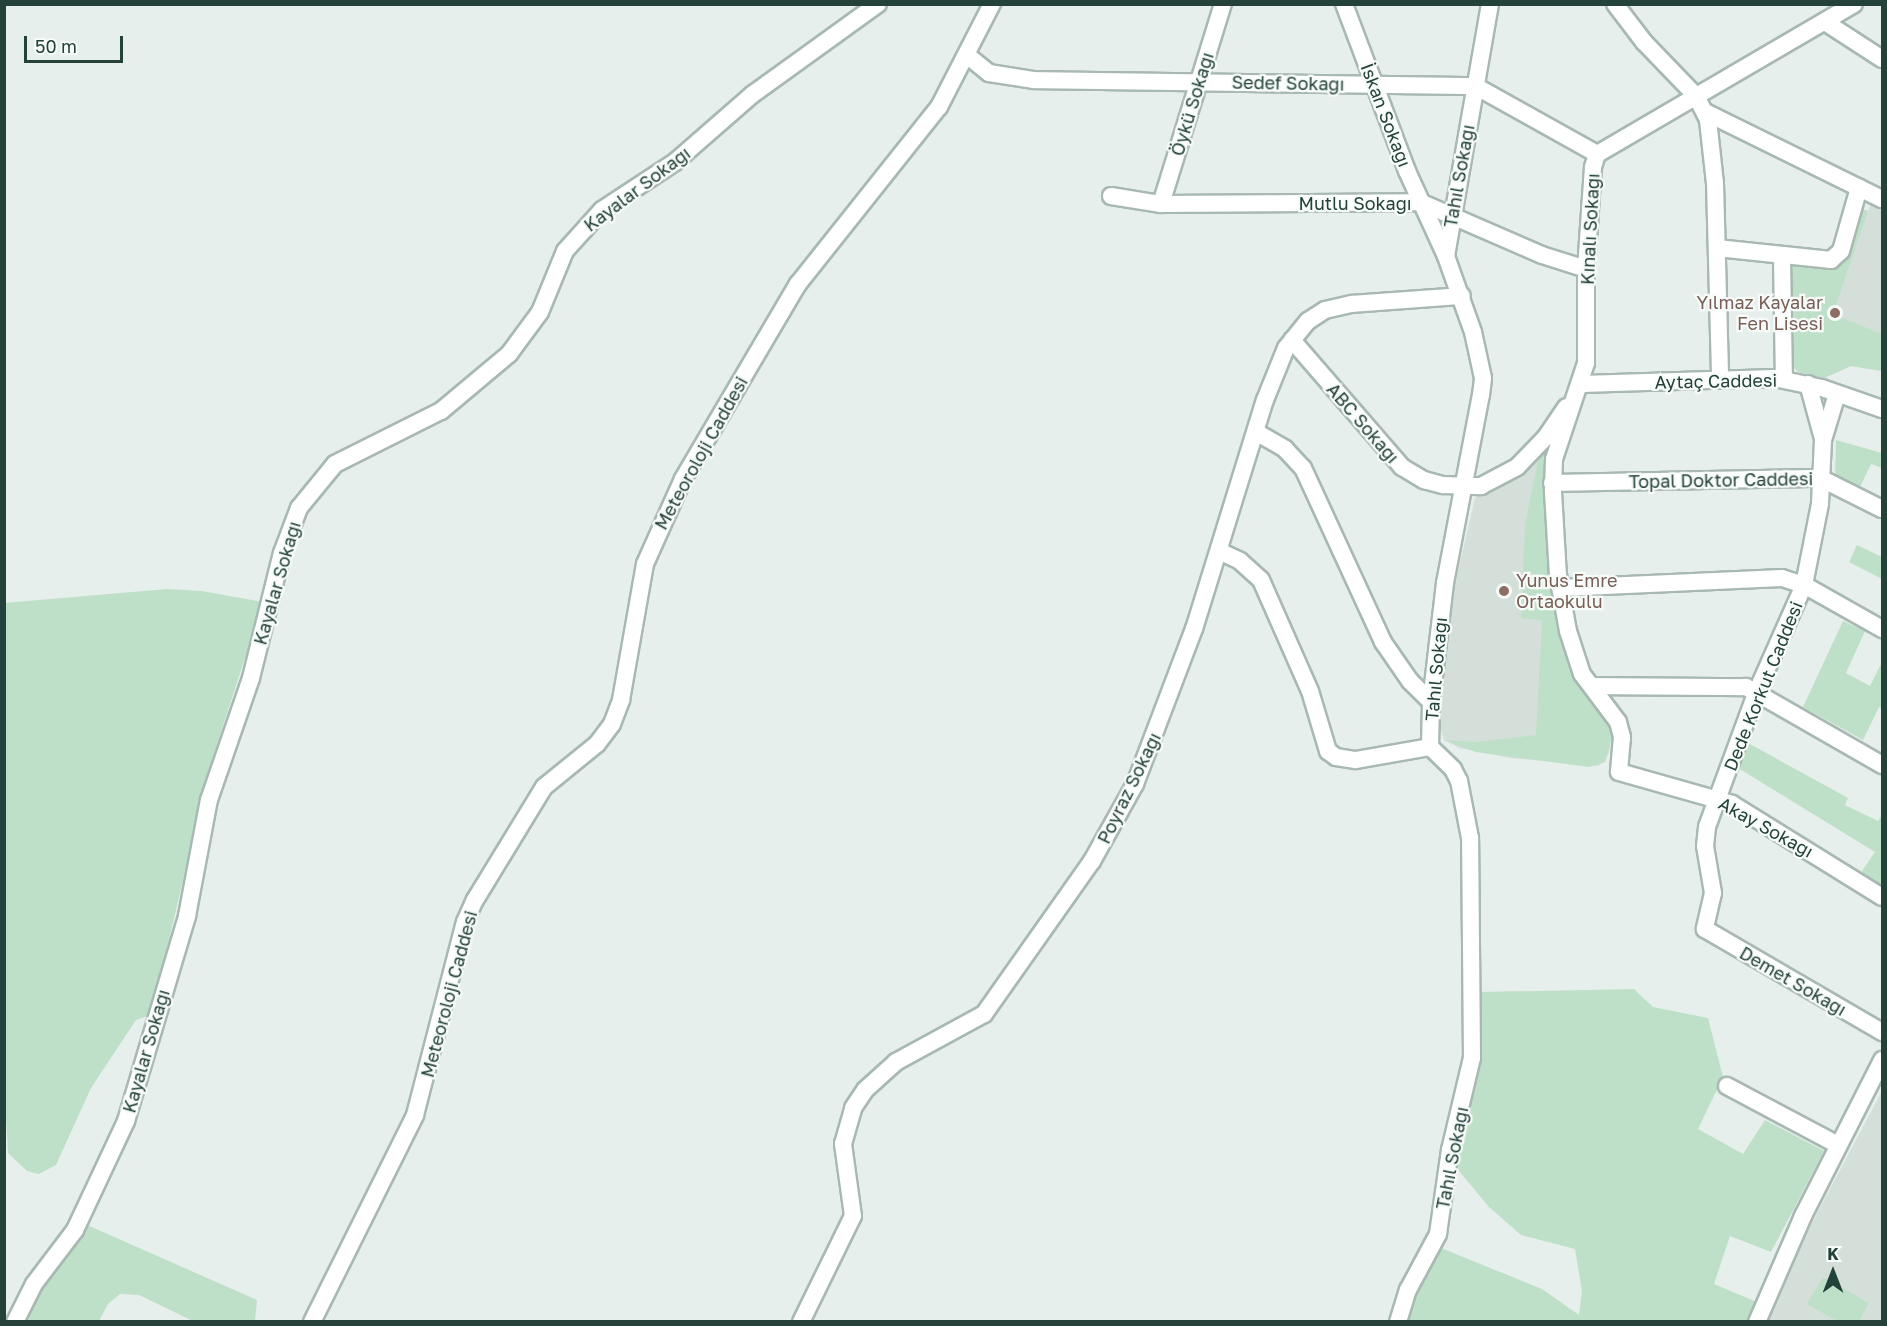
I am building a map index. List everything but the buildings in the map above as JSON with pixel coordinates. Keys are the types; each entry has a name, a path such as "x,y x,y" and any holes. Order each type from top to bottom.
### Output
{"street":[{"name":"Kayalar Sokağı","path":"15,1322 34,1284 75,1230 126,1121 187,916 209,800 251,678 282,553 299,507 335,464 441,411 509,354 534,324 564,250 587,224 675,162 753,94 878,4"},
{"name":"Meteoroloji Caddesi","path":"312,1322 415,1115 465,921 475,900 544,787 597,744 612,724 621,700 645,564 683,479 798,284 926,126 968,56 992,4"},
{"name":"Öykü Sokağı","path":"1161,204 1223,4"},
{"name":"İskan Sokağı","path":"1344,4 1420,202 1446,256"},
{"name":"Tahıl Sokağı","path":"1398,1322 1408,1290 1438,1234 1450,1150 1471,1073 1474,1037 1472,866 1465,802 1453,769 1431,747 1431,702 1445,583 1466,487 1483,378 1462,296 1446,256 1490,4"},
{"path":"1615,4 1644,42 1696,96 1705,112 1714,165 1720,379"},
{"name":"Kınalı Sokağı","path":"1582,384 1587,348 1586,269 1597,154 1828,14 1854,4"},
{"path":"1828,14 1882,59"},
{"name":"Sedef Sokağı","path":"968,56 988,74 1011,79 1475,86 1597,154"},
{"path":"1705,112 1792,152 1882,199"},
{"path":"1717,248 1782,256 1835,258 1859,188"},
{"name":"Mutlu Sokağı","path":"1111,196 1161,204 1420,202 1542,255 1586,269"},
{"path":"1782,256 1784,380"},
{"name":"Poyraz Sokağı","path":"801,1322 841,1247 852,1216 843,1144 853,1108 865,1090 896,1062 984,1014 1092,861 1148,755 1219,551 1277,368 1292,340 1308,321 1325,310 1352,304 1462,296"},
{"name":"ABC Sokağı","path":"1292,340 1402,467 1424,480 1466,487 1481,486 1516,467 1546,437 1582,384"},
{"name":"Aytaç Caddesi","path":"1582,384 1720,379 1784,380 1808,384 1882,409"},
{"name":"Akay Sokağı","path":"1582,384 1554,459 1552,483 1560,588 1575,654 1592,686 1618,722 1622,737 1619,772 1717,798 1778,831 1882,897"},
{"name":"Dede Korkut Caddesi","path":"1808,384 1823,440"},
{"name":"Dede Korkut Caddesi","path":"1704,929 1713,893 1705,846 1717,798 1757,691 1804,585 1822,479 1823,440 1837,394"},
{"path":"1256,432 1285,449 1303,468 1383,642 1410,681 1431,702"},
{"name":"Topal Doktor Caddesi","path":"1552,483 1822,479 1882,509"},
{"path":"1219,551 1240,561 1261,580 1310,692 1328,751 1336,757 1356,760 1431,747"},
{"path":"1560,588 1772,577 1804,585 1882,629"},
{"path":"1592,686 1724,685 1757,691 1882,765"},
{"name":"Demet Sokağı","path":"1704,929 1882,1032"},
{"path":"1757,1322 1838,1145 1882,1060"},
{"path":"1727,1086 1838,1145"}],"shaded area":[{"name":"Yılmaz Kayalar Fen Lisesi","path":"1870,205 1882,210 1882,371 1851,366 1824,378 1798,372 1794,368 1831,266 1861,209 1868,211"},
{"name":"Yunus Emre Ortaokulu","path":"1547,443 1551,553 1611,747 1605,762 1597,766 1510,758 1459,748 1444,740 1437,720 1451,602 1475,498 1538,461"},
{"path":"1882,1091 1882,1321 1768,1320 1797,1251"}],"green space":[{"name":"Yılmaz Kayalar Fen Lisesi","path":"1861,209 1868,211 1833,314 1882,334 1882,371 1851,366 1824,378 1798,372 1790,362 1789,262 1831,266"},
{"path":"1557,436 1557,606 1613,734 1605,762 1589,767 1476,752 1444,740 1476,742 1536,735 1542,620 1521,618 1525,524 1538,461 1547,443"},
{"path":"1836,440 1882,453 1882,468 1871,464 1859,489 1835,479"},
{"path":"1857,545 1882,557 1882,579 1849,562"},
{"path":"167,589 202,591 263,602 211,763 151,1015 136,1020 91,1088 56,1165 39,1174 27,1171 8,1153 4,1083 4,603"},
{"path":"1843,621 1865,631 1846,673 1870,686 1882,662 1882,708 1879,707 1863,740 1803,707"},
{"path":"1748,743 1848,798 1845,805 1878,821 1882,815 1882,887 1860,874 1875,852 1738,768"},
{"path":"1634,989 1653,1007 1708,1018 1723,1077 1698,1129 1743,1154 1765,1120 1824,1151 1771,1252 1730,1236 1714,1284 1759,1303 1748,1321 1404,1322 1412,1295 1441,1248 1542,1289 1579,1315 1582,1291 1575,1249 1521,1235 1489,1207 1454,1165 1479,1071 1479,992"},
{"path":"85,1224 257,1300 255,1321 193,1321 139,1295 120,1294 108,1304 99,1321 21,1322 37,1290"},
{"path":"1823,1277 1869,1303 1859,1321 1837,1321 1807,1304"}],"place":[{"name":"Yılmaz Kayalar Fen Lisesi","path":"1835,313"},
{"name":"Yunus Emre Ortaokulu","path":"1504,591"}]}
